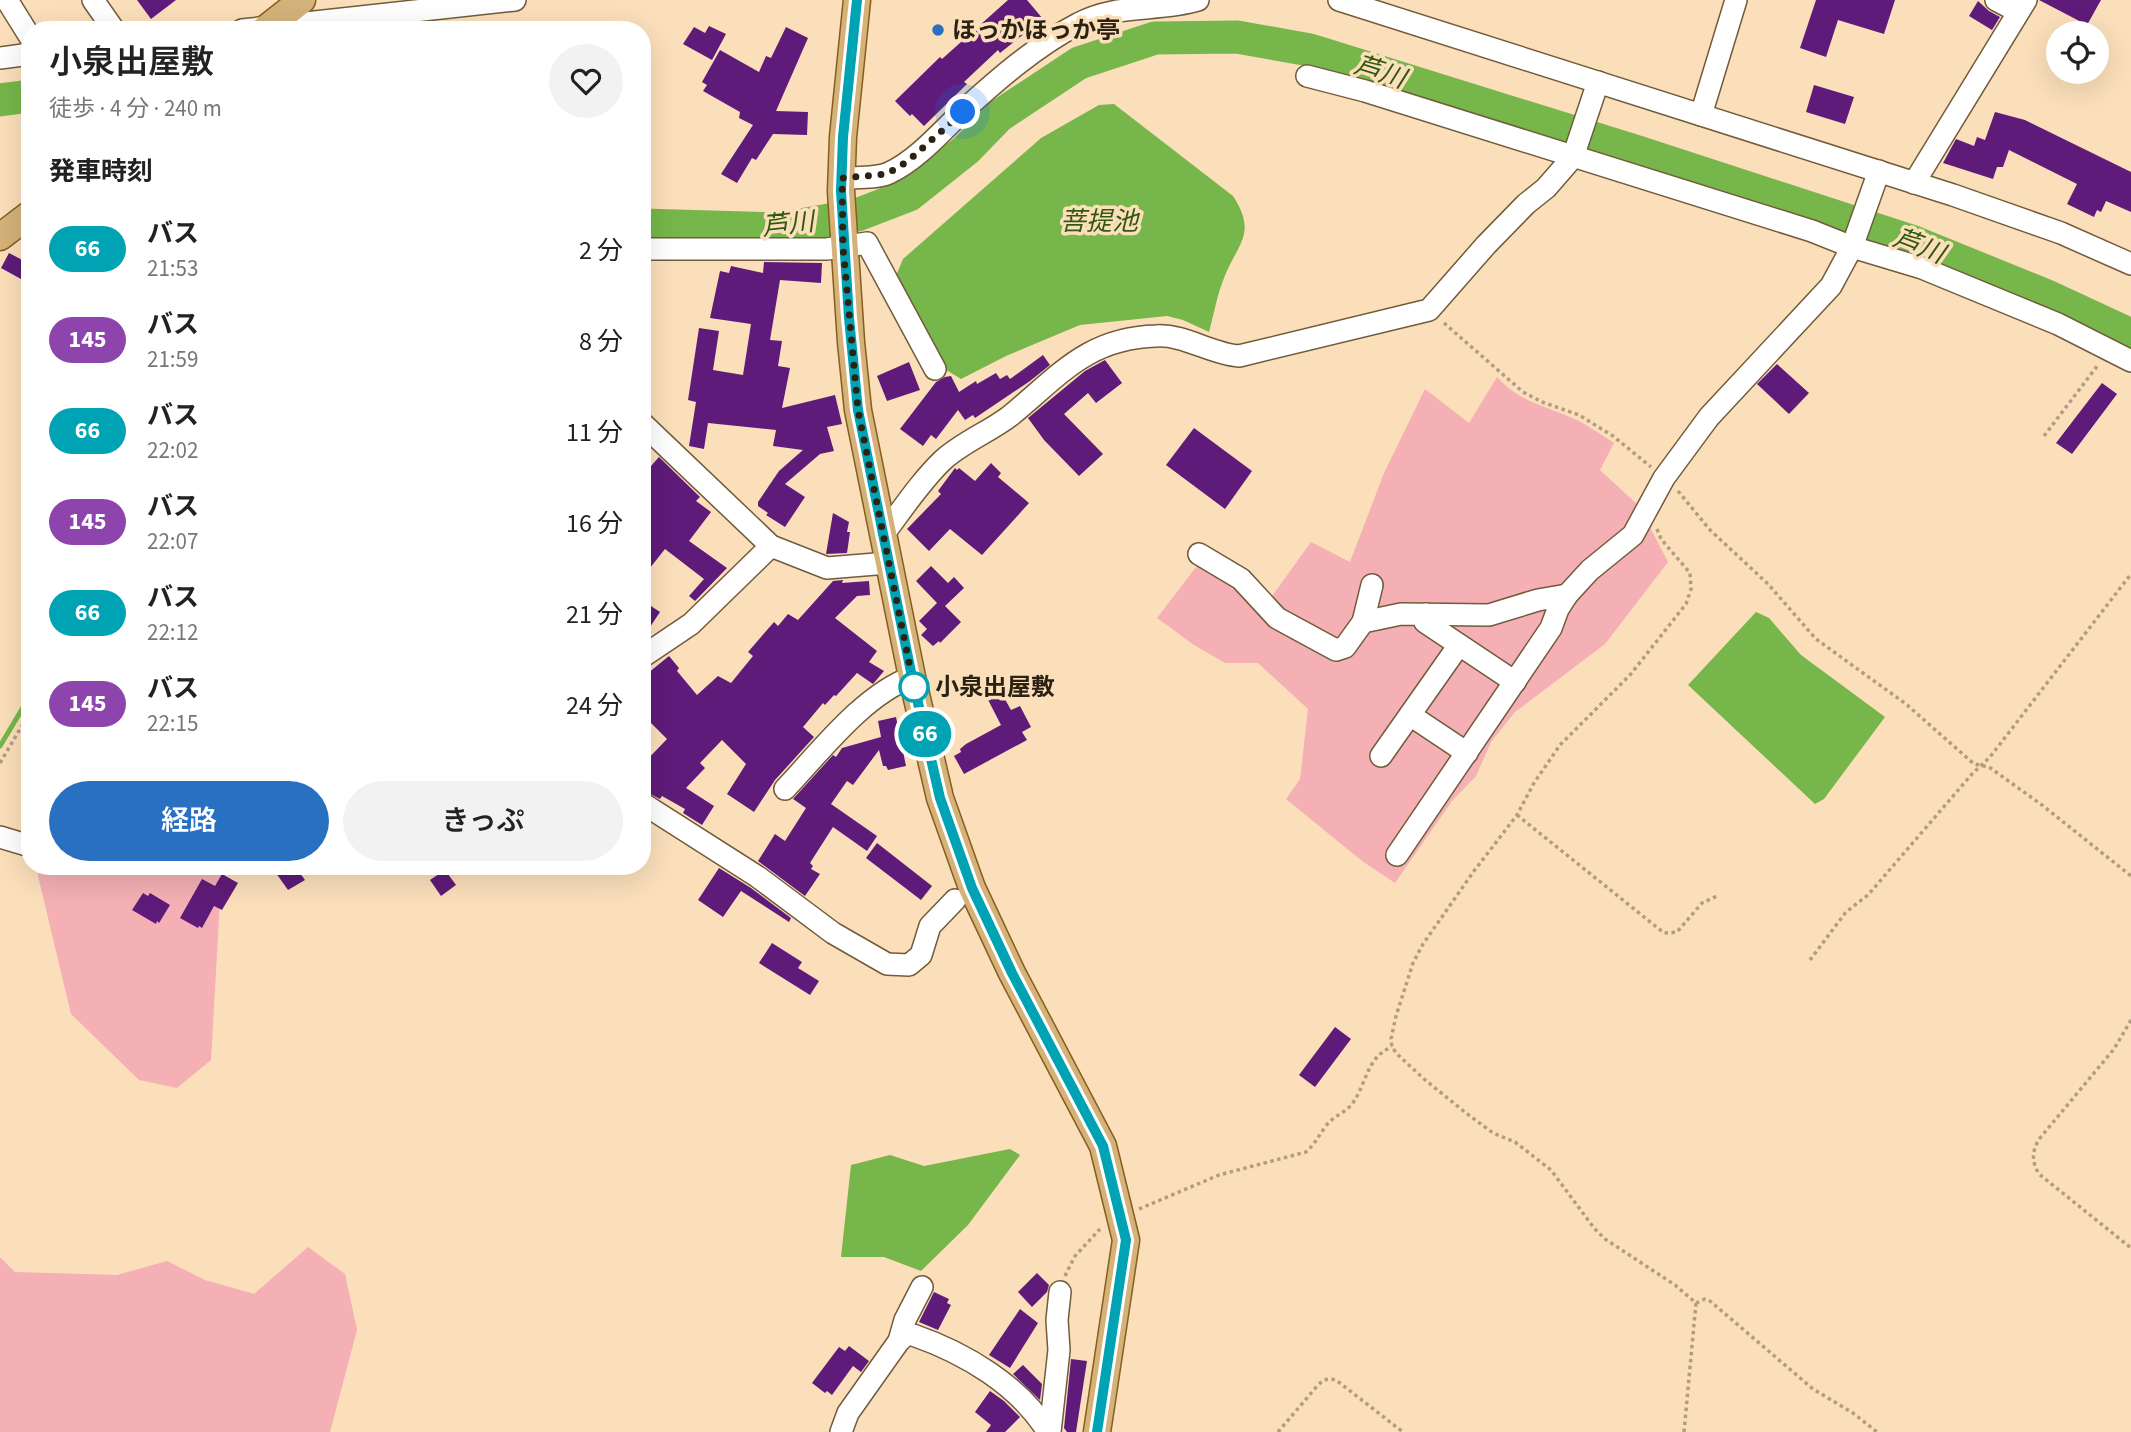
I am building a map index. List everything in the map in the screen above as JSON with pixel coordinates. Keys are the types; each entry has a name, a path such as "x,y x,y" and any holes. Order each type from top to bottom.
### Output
{"main road":[{"path":"275,21 302,0"},
{"path":"857,0 841,184 843,242 858,410 912,677 940,798 972,888 1012,973 1103,1146 1126,1240 1097,1432"},
{"path":"0,237 21,221"}],"street":[{"path":"7,0 21,23"},
{"path":"93,0 108,21"},
{"path":"328,21 515,0"},
{"path":"841,184 887,174 908,161 1012,70 1060,34 1081,22 1121,9 1176,5 1198,0"},
{"path":"1339,0 1879,171 2061,233 2131,264"},
{"path":"1701,115 1736,0"},
{"path":"1914,183 2022,6 1996,0"},
{"path":"0,58 21,55"},
{"path":"1307,76 1365,91 1800,227 1852,247 1922,268 2058,324 2131,361"},
{"path":"883,535 944,460 1000,424 1067,366 1097,348 1157,335 1225,355 1239,356 1429,310 1486,245 1526,204 1546,188 1573,158 1598,82"},
{"path":"1397,855 1551,628 1567,595 1590,570 1633,535 1664,478 1687,446 1734,388 1830,286 1852,247 1879,171"},
{"path":"651,249 733,250 843,242 867,243 935,369"},
{"path":"651,432 771,546 827,568 888,563"},
{"path":"651,651 691,624 771,546"},
{"path":"1199,554 1241,579 1277,618 1336,650 1345,647 1363,622 1373,584"},
{"path":"1363,622 1401,614 1489,615 1538,600 1567,595"},
{"path":"1426,614 1425,622 1515,682"},
{"path":"1381,757 1459,645"},
{"path":"785,789 836,733 869,704 901,681 912,677"},
{"path":"1410,715 1467,753"},
{"path":"651,809 758,877 833,933 887,964 909,965 921,955 930,926 955,901"},
{"path":"0,836 21,843"},
{"path":"899,1341 905,1320 922,1287"},
{"path":"1049,1432 1059,1350 1056,1320 1059,1292"},
{"path":"841,1432 848,1413 899,1341 906,1335 913,1335 993,1374 1049,1432"}],"path":[{"path":"1429,310 1523,392 1532,398 1579,415 1613,436 1689,502 1710,530 1768,584 1816,639 1906,704 1974,764 1989,767 2042,805 2131,876"},
{"path":"2044,436 2109,349"},
{"path":"1653,497 1656,526 1661,539 1690,573 1690,596 1630,675 1553,755 1517,815 1423,944 1413,962 1391,1040 1392,1046 1415,1071 1466,1113 1493,1133 1515,1142 1551,1170 1605,1239 1675,1285 1696,1303"},
{"path":"1810,960 1846,912 1868,895 2034,702 2131,574"},
{"path":"0,763 21,727"},
{"path":"1517,815 1664,933 1677,932 1702,903 1719,895"},
{"path":"2131,1020 2113,1049 2040,1138 2033,1152 2033,1161 2039,1174 2131,1248"},
{"path":"1134,1212 1219,1175 1306,1152 1326,1125 1349,1108 1377,1055 1392,1046"},
{"path":"1059,1292 1075,1256 1100,1229"},
{"path":"1696,1303 1705,1299 1710,1301 1813,1389 1853,1413 1877,1432"},
{"path":"1684,1432 1696,1303"},
{"path":"1278,1432 1318,1385 1329,1379 1336,1380 1403,1432"}],"shaded area":[{"path":"1497,377 1522,397 1576,419 1614,443 1600,470 1639,506 1668,562 1605,644 1515,712 1491,742 1476,776 1452,801 1395,883 1362,861 1286,799 1300,779 1308,709 1258,663 1225,663 1157,618 1206,554 1270,599 1311,542 1350,562 1384,473 1425,389 1469,423"},
{"path":"221,875 211,1060 177,1088 139,1080 71,1014 38,876"},
{"path":"308,1247 345,1274 357,1330 330,1432 0,1432 0,1257 15,1272 117,1275 167,1261 205,1280 254,1294"}],"water":[{"name":"菩提池","path":"1114,104 1233,196 1240,209 1244,220 1243,238 1222,284 1209,332 1167,316 1080,325 1006,356 961,379 943,368 895,278 903,259 1041,138 1099,105"},
{"path":"1756,612 1769,618 1801,655 1885,717 1824,799 1815,804 1688,685"},
{"path":"1010,1149 1020,1155 968,1225 921,1271 884,1257 841,1257 851,1165 890,1155 924,1166"}],"building":[{"path":"137,0 176,0 151,19"},
{"path":"1008,0 1027,0 1043,19 1000,53 998,50 924,126 912,114 910,116 895,101 940,57 942,59"},
{"path":"1816,0 1895,0 1884,34 1838,20 1826,57 1800,48"},
{"path":"2039,0 2101,0 2089,21 2079,21"},
{"path":"1978,1 2000,17 1992,30 1969,16"},
{"path":"709,26 726,34 712,60 683,44 694,27 705,33"},
{"path":"786,27 808,38 776,111 808,112 807,135 773,134 756,160 752,158 737,183 721,174 753,125 739,118 740,112 703,91 707,85 702,82 720,50 759,72 766,56 771,58"},
{"path":"1814,85 1854,97 1845,124 1806,112"},
{"path":"1995,112 2025,120 2131,172 2131,212 2106,201 2101,212 2097,210 2094,217 2067,204 2077,184 2009,150 2003,167 1997,167 1993,179 1943,163 1956,139 1974,146 1977,137 1985,140"},
{"path":"9,253 21,259 21,279 1,268"},
{"path":"764,262 822,263 821,283 780,280 770,340 782,341 778,366 790,368 782,408 835,395 842,424 827,427 834,451 820,454 785,484 805,497 785,527 766,515 768,513 758,506 758,502 779,471 803,450 773,446 776,430 708,423 704,449 689,446 696,402 688,400 699,328 719,331 713,370 743,375 751,324 710,318 720,271 729,273 731,266 763,273"},
{"path":"1043,355 1050,365 1030,381 975,418 973,415 965,420 958,410 936,439 931,435 923,446 900,429 936,382 945,377 951,376 959,392 996,373 1000,379 1007,375 1010,379"},
{"path":"1105,360 1122,383 1096,403 1088,393 1064,414 1103,454 1079,476 1044,440 1028,418 1085,371"},
{"path":"909,362 920,390 887,401 877,376"},
{"path":"1777,364 1809,393 1789,414 1757,384"},
{"path":"2102,383 2117,394 2072,454 2056,443"},
{"path":"1194,428 1252,471 1225,509 1166,465"},
{"path":"659,457 700,497 696,501 711,512 689,541 727,568 695,601 689,596 704,579 665,549 651,567 651,466"},
{"path":"991,463 1001,473 998,477 1029,503 982,555 950,529 929,551 907,529 941,494 938,491 955,468 959,468 975,481"},
{"path":"833,513 849,522 847,553 826,554"},
{"path":"931,566 948,583 954,577 964,588 945,606 961,622 940,643 939,641 933,646 921,635 927,629 919,621 937,603 916,581"},
{"path":"833,581 869,581 870,595 857,596 835,618 877,651 869,662 884,671 873,684 857,673 836,696 825,705 823,703 803,727 814,737 775,780 754,812 727,794 746,764 722,740 700,763 705,768 686,788 714,806 702,825 683,813 685,809 662,796 660,799 651,794 651,756 667,739 651,723 651,671 669,656 679,668 677,671 697,695 718,676 731,683 753,656 748,652 774,622 778,626 788,614 798,620"},
{"path":"651,606 660,612 651,626"},
{"path":"997,685 1011,710 1020,706 1031,727 1022,732 1027,740 964,774 954,756 961,752 960,749 966,744 1001,725 984,692"},
{"path":"896,717 906,766 888,770 883,766 879,750 853,785 847,781 831,804 877,836 867,851 833,827 810,863 813,866 811,869 820,874 805,896 758,861 775,834 785,841 806,808 793,799 833,755 836,757 842,748 881,737 878,721"},
{"path":"877,843 932,886 921,900 866,858"},
{"path":"719,868 791,918 789,922 741,891 723,917 698,900"},
{"path":"221,875 238,883 222,910 214,906 202,928 180,918 202,879 215,886"},
{"path":"277,875 301,875 305,880 288,890"},
{"path":"438,875 449,875 456,885 441,896 430,880"},
{"path":"143,893 148,896 150,893 170,905 159,923 157,921 156,924 132,910"},
{"path":"772,943 802,962 798,968 819,981 810,995 759,963"},
{"path":"1335,1027 1351,1039 1315,1087 1299,1075"},
{"path":"1037,1273 1049,1285 1047,1292 1032,1307 1018,1292"},
{"path":"934,1292 949,1299 947,1303 951,1305 938,1330 919,1322"},
{"path":"1020,1309 1038,1323 1010,1368 989,1355"},
{"path":"849,1346 869,1361 861,1372 853,1366 832,1395 827,1391 825,1393 812,1383 839,1347 845,1351"},
{"path":"1071,1359 1087,1361 1076,1432 1067,1432 1064,1428"},
{"path":"1023,1365 1042,1384 1040,1400 1013,1374"},
{"path":"990,1391 1020,1417 1005,1432 986,1432 991,1425 975,1412"}],"waterway":[{"name":"芦川","path":"651,225 778,229 857,215 909,195 967,149 999,116 1079,63 1155,38 1237,37 1310,50 1638,152 1914,242 2047,296 2131,335"},
{"name":"芦川","path":"0,100 21,97"},
{"path":"0,746 21,711"}],"bus line":[{"name":"66","path":"857,0 843,137 841,191 843,247 858,410 912,677 940,798 972,888 1012,973 1103,1146 1126,1240 1097,1432"}],"place":[{"name":"ほっかほっか亭","path":"938,30"},
{"name":"小泉出屋敷","path":"914,687"}],"route":[{"path":"914,687 858,410 843,247 842,178 887,174 908,161 963,112"}]}
